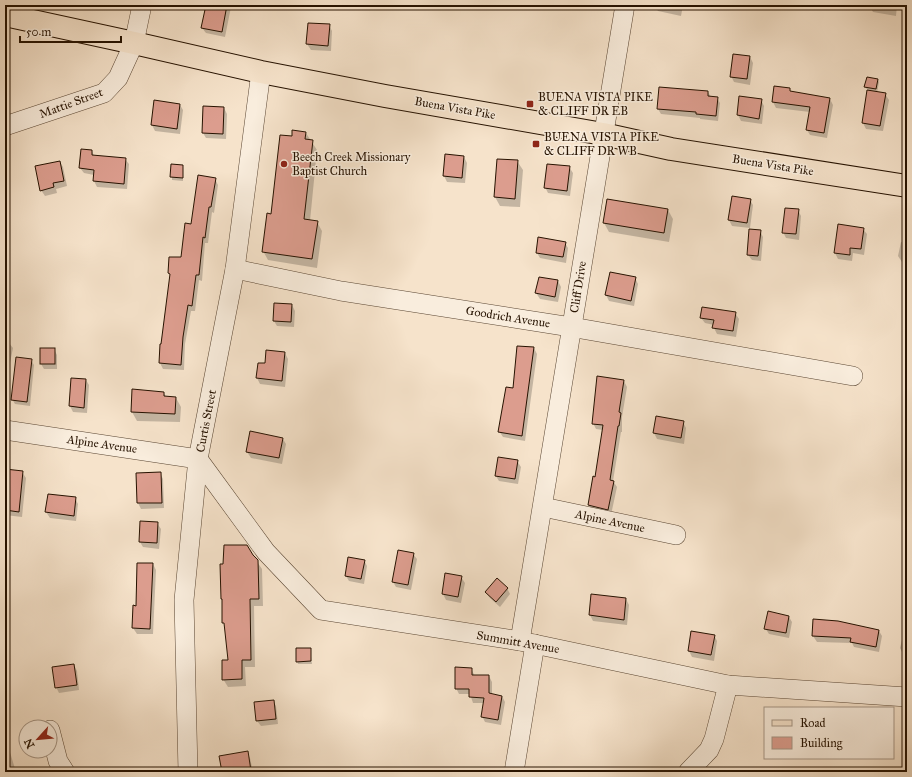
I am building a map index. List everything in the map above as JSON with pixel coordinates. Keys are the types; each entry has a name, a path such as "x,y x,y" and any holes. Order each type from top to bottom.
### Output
{"main road":[{"name":"Buena Vista Pike","path":"5,16 261,72 603,134 678,150 907,186"}],"street":[{"name":"Mattie Street","path":"5,126 104,93 118,78 134,43 142,5"},
{"name":"Cliff Drive","path":"514,772 543,507 571,327 625,5"},
{"name":"Curtis Street","path":"188,772 184,600 198,459 236,269 261,72"},
{"name":"Goodrich Avenue","path":"236,269 341,291 571,327 853,376"},
{"name":"Alpine Avenue","path":"5,430 198,459"},
{"name":"Summitt Avenue","path":"198,459 266,552 321,610 528,642 728,685 907,697"},
{"name":"Alpine Avenue","path":"543,507 676,535"},
{"path":"688,772 709,750 714,739 728,685"},
{"path":"57,759 65,772"}],"building":[{"path":"206,5 227,5 222,32 201,28"},
{"path":"308,23 330,24 328,46 306,44"},
{"path":"733,54 750,56 747,79 730,77"},
{"path":"867,77 878,79 876,89 864,87"},
{"path":"774,86 790,88 790,91 830,98 824,133 806,130 810,107 772,102"},
{"path":"659,87 708,91 708,96 718,97 716,116 696,114 696,112 657,109"},
{"path":"867,90 886,93 880,126 862,123"},
{"path":"739,96 762,99 759,119 737,115"},
{"path":"154,100 180,104 177,129 151,125"},
{"path":"203,106 224,107 223,134 202,133"},
{"path":"292,130 306,132 305,139 313,140 304,219 318,221 312,259 262,252 267,213 271,214 280,135 292,136"},
{"path":"81,149 92,150 92,155 126,158 124,184 93,181 94,170 79,168"},
{"path":"445,154 464,156 462,178 443,176"},
{"path":"497,159 518,160 515,199 494,197"},
{"path":"60,161 64,181 53,183 54,187 40,191 35,166"},
{"path":"171,164 183,165 183,178 170,177"},
{"path":"547,164 570,166 567,191 544,188"},
{"path":"198,175 216,178 211,207 209,207 205,238 203,237 199,275 196,275 192,306 188,305 183,337 181,365 159,363 160,344 170,274 168,273 169,257 181,257 185,223 191,224"},
{"path":"732,196 751,199 747,223 728,220"},
{"path":"607,199 668,209 664,233 603,223"},
{"path":"785,208 799,209 796,234 782,233"},
{"path":"838,224 864,228 861,249 850,248 850,255 834,253"},
{"path":"749,229 761,230 758,256 747,255"},
{"path":"538,237 566,242 563,257 536,253"},
{"path":"610,272 636,277 631,301 605,295"},
{"path":"539,277 558,280 555,297 535,293"},
{"path":"274,303 292,304 291,322 273,321"},
{"path":"702,307 736,312 733,331 712,328 714,320 700,318"},
{"path":"517,346 534,347 522,436 498,432 506,387 513,388"},
{"path":"40,348 55,348 55,364 40,364"},
{"path":"266,350 285,352 282,381 256,378 258,363 265,363"},
{"path":"16,357 32,359 27,402 11,400"},
{"path":"597,376 624,380 619,412 621,413 610,480 614,481 608,510 588,505 593,476 595,477 603,425 592,424"},
{"path":"71,378 86,379 84,408 69,406"},
{"path":"132,389 164,392 164,396 176,397 175,414 131,412"},
{"path":"656,416 684,421 681,438 653,433"},
{"path":"250,431 283,438 279,458 246,452"},
{"path":"498,457 518,460 515,479 495,476"},
{"path":"5,469 23,471 19,512 5,510"},
{"path":"161,472 162,503 137,503 136,473"},
{"path":"48,494 76,497 74,516 45,512"},
{"path":"140,521 158,522 157,543 139,542"},
{"path":"224,545 247,545 258,560 259,599 250,599 251,660 242,660 242,679 222,680 222,660 228,660 224,623 222,623 221,599 220,564 223,564"},
{"path":"398,550 414,553 408,585 392,582"},
{"path":"348,557 365,560 361,579 345,576"},
{"path":"137,563 153,563 150,629 132,628 133,605 136,606"},
{"path":"445,573 462,576 458,597 442,594"},
{"path":"497,578 508,588 496,602 485,592"},
{"path":"591,594 626,598 624,620 589,615"},
{"path":"768,611 789,616 786,633 764,629"},
{"path":"813,619 838,621 879,630 876,647 850,642 851,638 812,636"},
{"path":"691,631 715,635 711,655 688,651"},
{"path":"296,648 311,648 311,661 296,662"},
{"path":"74,664 77,685 55,688 52,667"},
{"path":"455,667 472,668 472,675 489,675 489,693 502,696 498,720 481,717 484,698 469,697 469,689 455,689"},
{"path":"274,700 276,719 256,721 254,702"},
{"path":"248,751 251,771 222,772 219,756"}],"place":[{"name":"BUENA VISTA PIKE & CLIFF DR EB","path":"530,104"},
{"name":"BUENA VISTA PIKE & CLIFF DR WB","path":"536,144"},
{"name":"Beech Creek Missionary Baptist Church","path":"284,164"}]}
